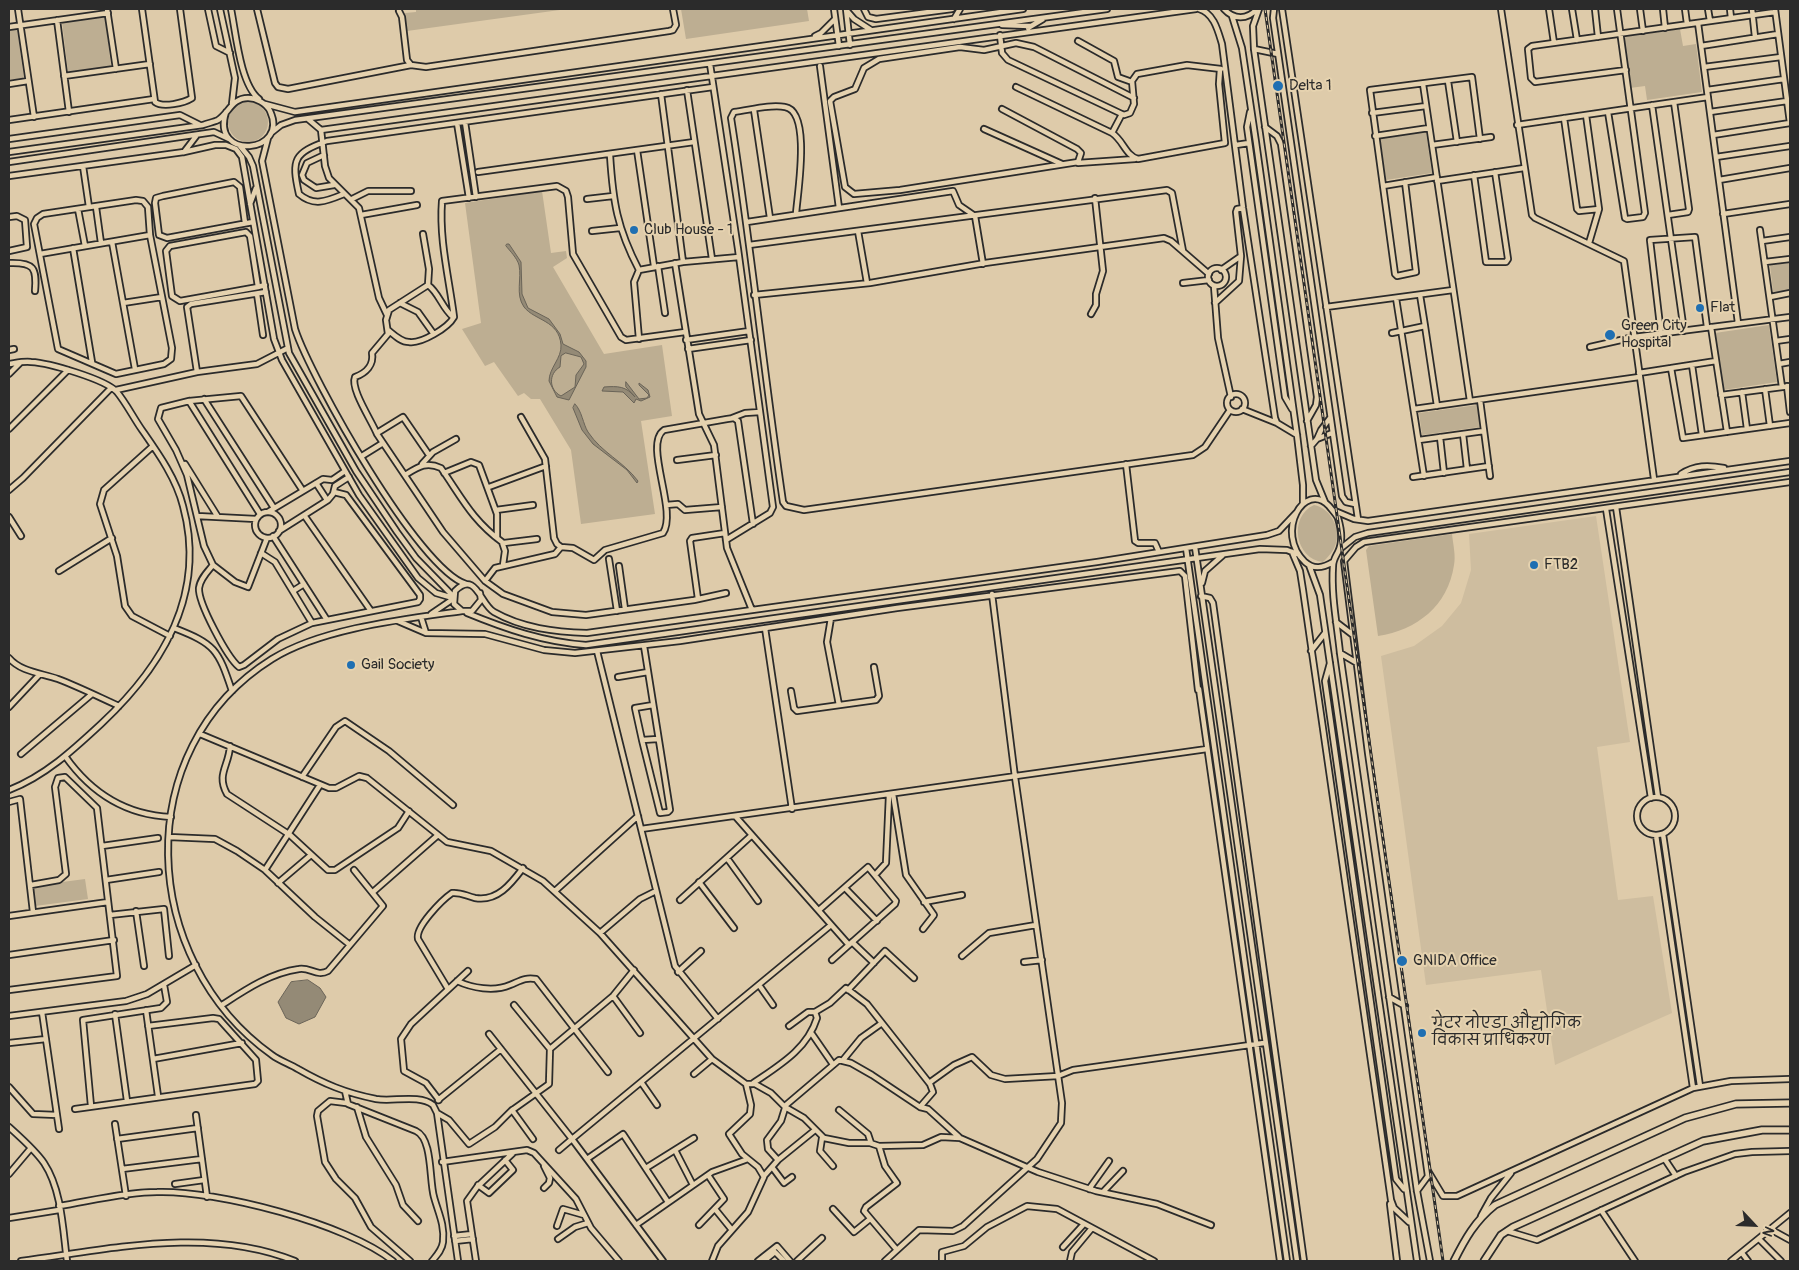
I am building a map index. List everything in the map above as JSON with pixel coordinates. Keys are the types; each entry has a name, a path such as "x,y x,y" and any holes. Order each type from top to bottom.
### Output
{"main road":[{"path":"1454,1261 1467,1235 1480,1217 1495,1205 1685,1118 1736,1104 1790,1103"},
{"path":"1484,1261 1490,1249 1507,1231 1703,1141 1731,1134 1762,1130 1790,1130"}],"street":[{"path":"18,9 34,117"},
{"path":"142,9 154,99 156,104 162,105 187,102 192,98 180,9"},
{"path":"208,9 216,46 230,52"},
{"path":"9,152 200,125 218,120 232,104 235,78 220,9"},
{"path":"231,9 245,76 250,89 270,110 273,122 271,133"},
{"path":"257,9 275,83 278,87 288,89 411,65 426,67 669,31 673,30 676,25 674,9"},
{"path":"834,9 839,46"},
{"path":"846,9 854,19 871,30"},
{"path":"846,9 850,45"},
{"path":"864,9 868,17 876,19 952,9"},
{"path":"954,19 960,9"},
{"path":"993,13 1000,9"},
{"path":"232,104 248,98 280,109 302,111 1023,9"},
{"path":"1107,9 308,119 281,125 268,138 262,161 295,329 302,350 362,456 406,525 428,554 457,581 471,585 480,593 486,605 502,617 518,623 560,632 609,630 752,610 1195,547 1267,535 1279,531 1303,503 1303,485 1242,48 1232,16"},
{"path":"321,130 1000,34 1178,10 1198,9 1208,13 1218,29 1236,145 1243,208 1277,423"},
{"path":"1224,9 1232,16 1241,18 1249,16 1258,9"},
{"path":"1258,9 1253,26 1254,49 1307,421 1316,480 1326,503 1337,516 1341,532 1340,549"},
{"path":"1274,9 1273,18 1278,54 1342,496 1346,502 1355,504"},
{"path":"1282,9 1358,519"},
{"path":"1501,9 1532,214 1535,218 1624,261 1654,479"},
{"path":"1548,9 1554,43"},
{"path":"1572,9 1577,40"},
{"path":"1595,9 1598,37"},
{"path":"1608,112 1625,218 1627,220 1645,216 1617,9"},
{"path":"1640,9 1643,31"},
{"path":"1663,9 1665,28"},
{"path":"1685,9 1687,24"},
{"path":"1708,9 1710,21"},
{"path":"1730,9 1731,18"},
{"path":"1752,9 1755,38"},
{"path":"1626,70 1535,82 1531,78 1528,49 1554,43 1753,15 1775,10 1790,123 1713,136"},
{"path":"9,27 108,11 116,69"},
{"path":"399,11 407,60 411,65"},
{"path":"1025,31 1046,17"},
{"path":"809,39 821,33 835,18"},
{"path":"56,20 70,112"},
{"path":"1698,23 1738,323"},
{"path":"994,24 1030,26"},
{"path":"1000,34 1003,56 1008,60 1122,114 1130,113 1134,104 1132,82 1134,77 1140,73 1186,65 1223,70"},
{"path":"1701,46 1778,34"},
{"path":"1078,41 1114,61 1118,77 1132,82"},
{"path":"1134,98 1034,47 1016,43 984,50 960,48 879,59 865,67 855,89 834,97 830,101 845,187 854,194 882,192 1076,163 1161,157 1225,143 1219,84 1223,70"},
{"path":"1254,49 1278,54"},
{"path":"1704,67 1781,57"},
{"path":"64,76 150,64"},
{"path":"710,64 750,331 772,507 770,513 726,540"},
{"path":"820,66 839,208"},
{"path":"1281,73 1291,72"},
{"path":"1404,182 1416,270 1414,274 1397,276 1395,274 1370,90 1472,78 1480,138"},
{"path":"1707,90 1784,79"},
{"path":"1448,80 1458,142"},
{"path":"9,84 28,81"},
{"path":"1423,84 1470,401"},
{"path":"344,194 316,202 309,201 299,194 294,164 296,158 310,146 323,142 713,87"},
{"path":"1016,87 1112,133 1136,159"},
{"path":"688,90 712,259"},
{"path":"661,94 683,262"},
{"path":"1518,125 1708,97"},
{"path":"9,120 154,99"},
{"path":"1710,112 1787,101"},
{"path":"1668,216 1688,212 1690,209 1674,102"},
{"path":"1652,105 1684,331"},
{"path":"1372,113 1426,106"},
{"path":"796,214 803,158 798,125 793,112 785,107 734,112 731,118 750,245 754,295 777,458 786,506 804,510 1193,455 1199,452 1230,410"},
{"path":"1002,109 1077,148 1081,154 1076,163"},
{"path":"754,110 770,218"},
{"path":"1251,110 1247,127 1249,143 1285,398 1293,410"},
{"path":"226,112 224,122 226,132 234,143"},
{"path":"1112,133 1122,114"},
{"path":"9,139 180,115 200,125"},
{"path":"1586,115 1598,209 1589,243"},
{"path":"1564,118 1577,209 1580,211 1598,209"},
{"path":"308,119 321,130 329,178 334,185 352,200 361,215 379,298 387,314 388,330 386,337 372,352 368,370 353,380 355,390 370,416 377,433 404,475 443,532 485,581 503,594 552,612 586,615 698,599 726,593"},
{"path":"465,122 476,197"},
{"path":"457,123 469,198"},
{"path":"1265,127 1276,136 1281,144 1317,397 1316,404 1307,421"},
{"path":"1376,136 1429,128"},
{"path":"984,129 1063,165"},
{"path":"9,162 214,132 240,146 252,147 268,138"},
{"path":"184,152 196,135"},
{"path":"1432,145 1491,137"},
{"path":"478,172 694,142"},
{"path":"1236,145 1249,143"},
{"path":"9,176 184,152 215,145 226,145 236,149 242,156 274,338 280,353 345,471 418,578 436,593 453,598"},
{"path":"240,146 249,157 253,166 288,348 356,471 416,558 453,598 458,608 498,626 547,640 586,645 1270,548 1297,554 1309,565 1319,588 1405,1190 1417,1261"},
{"path":"1716,157 1790,146"},
{"path":"637,150 665,313"},
{"path":"324,155 307,163 302,175 304,180 316,188 334,185"},
{"path":"610,155 613,196 620,228 624,241 639,270 634,282 639,339"},
{"path":"84,166 90,207"},
{"path":"1383,186 1524,168"},
{"path":"1719,180 1790,168"},
{"path":"1474,175 1486,262 1506,262 1508,259 1495,172"},
{"path":"245,223 240,187 234,182 156,198 159,235 162,237 253,222"},
{"path":"250,205 256,186"},
{"path":"388,330 407,342 416,342 451,322 454,317 444,251 441,218 442,202 557,186 566,191 573,254 621,337 626,340 639,339 685,332"},
{"path":"747,222 950,190 955,192 960,205 975,216 983,264"},
{"path":"750,245 975,216 1095,198 1169,190 1172,193 1183,251"},
{"path":"352,200 368,192 411,191"},
{"path":"587,199 613,196"},
{"path":"1091,314 1096,305 1096,294 1102,276 1102,248 1095,198"},
{"path":"136,200 143,201 148,207 150,236 172,348 171,359 164,364 116,374 92,362 58,349 34,221 44,214 96,207 136,200"},
{"path":"1723,214 1790,204"},
{"path":"361,215 417,206"},
{"path":"96,207 101,244"},
{"path":"1215,303 1239,281 1241,256 1236,212 1237,209 1243,208"},
{"path":"78,209 85,246"},
{"path":"9,217 17,216 25,220 28,242 27,247 23,249 9,251"},
{"path":"592,231 620,228"},
{"path":"1760,230 1779,364 1786,386 1790,412"},
{"path":"858,231 867,283"},
{"path":"258,287 250,236 246,232 170,246 166,251 172,296 177,301 258,287 265,285"},
{"path":"423,234 429,269 428,285"},
{"path":"40,254 150,236"},
{"path":"1661,334 1649,242 1650,240 1695,236 1727,432"},
{"path":"1762,241 1790,237"},
{"path":"754,295 867,283 1164,238 1183,251 1209,274 1209,280 1214,286 1218,338 1231,397 1227,404 1230,410 1237,412 1242,410 1277,423 1297,435"},
{"path":"112,242 135,369"},
{"path":"73,248 92,362"},
{"path":"1209,274 1216,269 1221,270 1241,256"},
{"path":"639,270 675,263 739,257"},
{"path":"1765,262 1790,259"},
{"path":"675,263 698,414 714,445 716,455 729,555 752,610"},
{"path":"9,264 30,265 34,269 35,291"},
{"path":"1214,286 1220,286 1226,280 1225,274 1221,270"},
{"path":"1183,284 1209,280"},
{"path":"428,285 434,289 447,312 454,317"},
{"path":"387,314 428,285"},
{"path":"1326,307 1453,290"},
{"path":"196,372 186,308 191,304 266,292"},
{"path":"256,294 263,335"},
{"path":"1420,294 1437,406"},
{"path":"1770,296 1790,294"},
{"path":"123,303 162,297"},
{"path":"1396,298 1403,331 1424,476"},
{"path":"400,303 418,312 433,333"},
{"path":"1590,346 1634,337 1790,317"},
{"path":"1392,333 1425,326"},
{"path":"686,340 750,331"},
{"path":"711,337 712,346"},
{"path":"1776,341 1790,339"},
{"path":"688,349 751,340"},
{"path":"9,490 113,389 196,372 257,364 288,348"},
{"path":"1414,409 1639,375 1716,361"},
{"path":"9,364 31,362 68,370 113,389 170,474 183,505 190,543 190,566 184,603 170,636 138,683 119,706 65,756 9,790"},
{"path":"1779,364 1790,362"},
{"path":"9,374 20,363"},
{"path":"1692,365 1702,435"},
{"path":"1671,368 1681,437 1790,423"},
{"path":"9,429 68,370"},
{"path":"1721,395 1786,386"},
{"path":"1765,389 1770,426"},
{"path":"1742,392 1747,429"},
{"path":"1231,397 1236,395 1242,397 1244,405 1242,410"},
{"path":"267,538 249,585 246,587 213,565 204,546 187,475 158,415 164,407 204,399 237,396 244,399 303,491"},
{"path":"204,399 274,508"},
{"path":"1480,400 1490,476"},
{"path":"189,401 260,514"},
{"path":"521,417 542,451 546,466 554,538 557,544 561,547 573,548 594,560 605,550 657,537 666,528 668,522 659,458 658,438 660,433 664,430 732,418 745,413 760,412"},
{"path":"377,433 403,417 430,455"},
{"path":"732,418 738,421 753,524"},
{"path":"1311,446 1317,439 1320,430 1330,418"},
{"path":"1418,440 1484,431"},
{"path":"1317,439 1332,433"},
{"path":"1463,434 1468,469"},
{"path":"1440,437 1444,473"},
{"path":"404,475 422,464 430,455 456,439"},
{"path":"362,456 383,443"},
{"path":"153,446 112,482 101,496 100,504 112,538 128,611 132,616 170,636"},
{"path":"176,450 218,517"},
{"path":"677,460 716,455"},
{"path":"1332,509 1368,521 1790,460"},
{"path":"444,473 471,462 475,463 483,471 496,510 499,525 497,538"},
{"path":"422,464 433,464 441,468 476,520 504,544 537,539"},
{"path":"1126,464 1135,540 1138,543 1154,543 1159,552"},
{"path":"488,488 546,466"},
{"path":"1413,477 1489,466"},
{"path":"345,471 332,480 325,478 268,512 260,514 256,519 256,530 260,535 267,538 273,536 327,500 334,492 335,486 349,477"},
{"path":"1430,1261 1417,1190 1340,653 1333,592 1332,562 1340,549 1362,534 1790,472"},
{"path":"1417,1190 1427,1179 1427,1170 1344,562 1359,545 1688,495 1790,482"},
{"path":"316,483 327,500"},
{"path":"213,565 202,579 199,587 202,606 239,666 244,665 278,639 312,623 413,604 420,599 420,595 346,495 334,492"},
{"path":"1303,503 1312,500 1326,503"},
{"path":"666,505 678,504 686,510 722,508"},
{"path":"496,510 532,505"},
{"path":"1616,507 1658,797"},
{"path":"1606,508 1651,798"},
{"path":"268,512 275,514 280,520 279,531"},
{"path":"1296,513 1291,537 1297,554"},
{"path":"1495,514 1497,524"},
{"path":"304,515 371,611"},
{"path":"197,516 256,519"},
{"path":"9,517 21,536"},
{"path":"698,599 690,541 692,538 725,533"},
{"path":"273,536 327,620"},
{"path":"59,571 112,538"},
{"path":"502,565 504,544"},
{"path":"485,581 490,572 502,565 555,554 561,547"},
{"path":"1195,547 1201,594 1264,1043 1296,1259 1304,1259 1213,602 1210,598 1201,594"},
{"path":"1186,548 1287,1261"},
{"path":"1292,552 1301,579 1390,1200 1390,1217 1397,1261"},
{"path":"261,553 275,562 312,623"},
{"path":"1201,594 1206,571 1224,554"},
{"path":"609,559 617,611"},
{"path":"1171,562 1173,571"},
{"path":"1309,565 1318,568 1332,562"},
{"path":"620,566 625,609"},
{"path":"398,621 426,633 485,634 564,654 644,646 992,595 1173,571 1182,572 1185,576 1198,690 1280,1261"},
{"path":"1083,574 1084,583"},
{"path":"292,591 304,584"},
{"path":"428,616 453,598 460,587 471,585"},
{"path":"885,1261 920,1230 953,1231 963,1226 1028,1167 1055,1135 1061,1124 1062,1103 1015,777 991,588"},
{"path":"458,1261 442,1162 438,1113 434,1106 423,1100 377,1099 327,1086 273,1056 243,1029 222,1005 186,946 174,911 168,877 169,837 179,778 200,734 232,690 257,669 285,652 352,630 421,617 464,612 478,607 481,600 480,593"},
{"path":"421,617 426,633"},
{"path":"831,618 827,642 839,705"},
{"path":"1336,622 1353,635"},
{"path":"174,628 197,637 215,651 221,660 232,690"},
{"path":"765,628 792,809"},
{"path":"1311,651 1325,633"},
{"path":"544,650 547,640"},
{"path":"636,708 660,813 668,812 670,810 644,646"},
{"path":"597,651 656,891 678,972 718,1019"},
{"path":"1340,653 1357,664"},
{"path":"9,658 14,663 119,706"},
{"path":"1198,690 1201,658"},
{"path":"1330,662 1325,681 1396,1179 1405,1190"},
{"path":"792,691 794,708 797,711 878,699 874,667"},
{"path":"618,677 648,672"},
{"path":"9,707 40,674"},
{"path":"21,754 92,694"},
{"path":"628,709 653,705"},
{"path":"302,777 336,727 346,721 389,751 453,805"},
{"path":"200,734 329,788 336,788 359,776 366,778 447,842 457,845 477,846 492,851 523,868 555,891 600,933 712,1059 749,1084 771,1093 785,1107 804,1118 822,1138 849,1144 872,1143 879,1146 923,1145 942,1137 960,1138 1028,1167 1089,1189 1157,1204 1211,1225"},
{"path":"642,740 658,739"},
{"path":"230,746 229,757 222,774 222,783 228,794 290,834 323,868 335,870 398,828 409,811"},
{"path":"641,829 1207,749"},
{"path":"65,756 77,772 95,790 108,799 146,814 171,817"},
{"path":"9,990 117,976 118,971 95,804 65,777 58,778 55,787 66,874 59,880 31,885"},
{"path":"265,870 290,834 320,784"},
{"path":"18,786 33,912"},
{"path":"875,875 886,862 891,795"},
{"path":"891,795 906,875 934,915 923,929"},
{"path":"1658,797 1669,802 1675,814 1672,826 1663,834 1656,835 1644,832 1638,822 1637,816 1641,804 1651,798 1658,797"},
{"path":"9,802 20,798"},
{"path":"555,891 638,816"},
{"path":"736,817 832,925 874,963"},
{"path":"1663,834 1700,1086"},
{"path":"373,892 438,835"},
{"path":"680,900 752,835"},
{"path":"1656,835 1693,1088"},
{"path":"169,837 208,838 220,841 265,870 350,945"},
{"path":"102,846 158,838"},
{"path":"278,883 311,855"},
{"path":"727,858 758,901"},
{"path":"819,910 868,867 896,902 832,960"},
{"path":"448,989 418,939 417,934 422,925 452,894 458,892 476,898 497,895 508,887 523,868"},
{"path":"222,1005 269,977 300,968 319,974 328,971 384,906 354,870"},
{"path":"106,880 159,872"},
{"path":"699,882 734,928"},
{"path":"845,888 876,921"},
{"path":"600,933 640,899 656,891"},
{"path":"924,902 962,895"},
{"path":"9,916 108,902"},
{"path":"110,915 136,911 164,910 169,956"},
{"path":"136,911 144,966"},
{"path":"559,1150 832,925"},
{"path":"962,956 989,933 1036,925"},
{"path":"9,954 114,940"},
{"path":"678,972 701,951"},
{"path":"848,990 887,951 914,978"},
{"path":"1024,962 1042,960"},
{"path":"9,1016 126,1000 147,994 196,965"},
{"path":"439,1100 426,1083 404,1071 400,1039 411,1024 468,970"},
{"path":"550,1049 613,996 634,970"},
{"path":"457,981 479,989 508,986 521,979 536,979 608,1072"},
{"path":"91,1106 83,1020 165,1005 167,1002 164,985"},
{"path":"759,985 773,1005"},
{"path":"789,1026 808,1012 814,1012 830,1003 845,988 864,1002 929,1083 933,1092 920,1107"},
{"path":"613,996 640,1033"},
{"path":"1390,997 1405,1006"},
{"path":"438,1113 448,1120 469,1144 495,1128 512,1110 550,1082 550,1049 514,1005"},
{"path":"146,1010 158,1096"},
{"path":"42,1012 59,1129"},
{"path":"749,1084 783,1063 812,1034 818,1018 814,1012"},
{"path":"115,1014 127,1101"},
{"path":"76,1109 158,1096 255,1084 258,1076 256,1060 223,1022 213,1018 148,1026"},
{"path":"778,1160 768,1149 767,1140 782,1119 785,1107 832,1063 843,1060 861,1038 882,1023"},
{"path":"489,1034 536,1092 664,1261"},
{"path":"812,1034 832,1063"},
{"path":"9,1043 46,1039"},
{"path":"153,1059 242,1043"},
{"path":"929,1083 954,1065 972,1057 992,1075 1005,1079 1058,1076 1073,1070 1264,1043"},
{"path":"434,1106 501,1049"},
{"path":"694,1074 712,1059"},
{"path":"843,1060 872,1074 920,1107 930,1110 960,1138"},
{"path":"1427,1170 1440,1193 1452,1198 1693,1088 1753,1079 1790,1079"},
{"path":"641,1082 657,1105"},
{"path":"749,1084 750,1114 729,1134 764,1176"},
{"path":"9,1087 32,1114 57,1115"},
{"path":"346,1091 346,1102"},
{"path":"410,1261 371,1227 354,1198 336,1179 322,1157 318,1111 330,1101 346,1102 416,1131 423,1136 428,1150 433,1196 441,1216 443,1232 442,1249 432,1261"},
{"path":"357,1108 366,1137 396,1185 400,1201 418,1222"},
{"path":"512,1110 533,1139"},
{"path":"839,1110 868,1134 872,1143"},
{"path":"196,1115 207,1197"},
{"path":"115,1124 126,1196"},
{"path":"9,1127 31,1148 46,1166 59,1208 67,1261"},
{"path":"118,1139 198,1128"},
{"path":"712,1261 718,1246 748,1212 764,1176 778,1160 815,1130"},
{"path":"587,1159 622,1134 668,1202"},
{"path":"646,1168 694,1138"},
{"path":"822,1138 820,1151 833,1166"},
{"path":"879,1146 883,1161 897,1182 866,1207 864,1211 896,1250"},
{"path":"9,1174 31,1148"},
{"path":"675,1150 693,1185"},
{"path":"442,1162 530,1151 541,1160 578,1202 588,1223 620,1261"},
{"path":"1507,1231 1537,1240 1676,1176 1735,1154 1790,1151"},
{"path":"476,1261 473,1236 466,1206 471,1194 478,1185 513,1153"},
{"path":"1664,1158 1676,1176"},
{"path":"122,1169 202,1159"},
{"path":"636,1225 708,1175 748,1159"},
{"path":"478,1185 489,1193 513,1170 505,1160"},
{"path":"541,1160 550,1178 549,1183 544,1188"},
{"path":"1089,1189 1109,1161"},
{"path":"772,1167 784,1183 792,1178"},
{"path":"1103,1192 1123,1171"},
{"path":"1480,1217 1491,1198 1512,1172"},
{"path":"698,1225 724,1199 708,1175"},
{"path":"175,1184 204,1180"},
{"path":"9,1218 157,1192 207,1197 288,1214 362,1242 393,1261"},
{"path":"1390,1200 1394,1208 1410,1222"},
{"path":"942,1261 942,1252 964,1246 987,1227 1023,1207 1054,1208 1154,1261"},
{"path":"557,1226 563,1209 584,1215"},
{"path":"715,1209 732,1230"},
{"path":"833,1209 854,1232 870,1219"},
{"path":"1601,1210 1635,1261"},
{"path":"1730,1261 1790,1213"},
{"path":"558,1239 575,1227 588,1223"},
{"path":"1063,1247 1084,1224"},
{"path":"1070,1261 1072,1252 1092,1228"},
{"path":"1770,1229 1790,1240"},
{"path":"454,1239 473,1236"},
{"path":"797,1261 822,1238"},
{"path":"1759,1239 1781,1261"},
{"path":"21,1261 169,1242 221,1242 272,1252 295,1261"},
{"path":"758,1261 777,1246 790,1261"},
{"path":"766,1261 775,1252 784,1261"},
{"path":"1742,1253 1748,1261"}],"shaded area":[{"path":"416,9 567,9 407,31 405,13 416,12"},
{"path":"681,9 807,9 809,21 686,39"},
{"path":"105,17 111,66 68,72 62,22"},
{"path":"17,29 24,78 9,80 9,30"},
{"path":"1680,29 1683,46 1696,44 1702,92 1647,100 1645,86 1630,88 1623,37"},
{"path":"248,102 262,108 268,122 262,136 248,142 234,136 228,122 234,108"},
{"path":"1426,132 1432,173 1386,180 1380,138"},
{"path":"542,191 551,253 566,251 567,258 553,267 604,354 662,345 672,416 641,421 655,514 581,524 571,450 540,399 531,399 524,393 518,396 494,362 485,366 462,329 481,323 465,203"},
{"path":"509,244 521,262 522,294 528,308 549,319 560,334 563,344 579,352 586,361 586,367 569,400 557,397 549,381 561,350 559,337 556,330 529,312 521,302 519,265 506,246","holes":["566,353 581,357 584,364 576,375 575,387 561,396 554,390 551,382 553,374 560,367 561,356"]},
{"path":"1790,263 1790,290 1773,292 1770,265"},
{"path":"1769,325 1777,382 1723,390 1715,333"},
{"path":"626,382 639,399 647,398 649,395 639,383 648,390 650,397 641,401 636,399 634,403 623,392 602,391 604,387 621,388 635,397 626,387"},
{"path":"575,404 588,432 600,446 632,474 638,481 637,483 627,470 593,444 582,430 573,408"},
{"path":"1477,405 1480,427 1422,435 1419,413"},
{"path":"1314,505 1325,510 1330,515 1334,521 1337,533 1334,548 1323,562 1306,554 1298,537 1300,519"},
{"path":"1596,516 1630,742 1597,747 1618,900 1653,896 1672,1013 1555,1065 1541,970 1426,985 1381,656 1414,646 1442,626 1461,603 1471,570 1469,534"},
{"path":"1452,534 1455,554 1451,580 1438,604 1418,622 1392,633 1378,636 1366,550 1369,546"},
{"path":"85,879 88,899 35,906 32,886"},
{"path":"308,980 320,988 326,997 315,1017 299,1024 286,1018 278,1002 291,982"}],"railway":[{"path":"1265,9 1443,1261"}],"place":[{"name":"Delta 1","path":"1278,86"},
{"name":"Club House - 1","path":"634,230"},
{"name":"Flat","path":"1700,308"},
{"name":"Green City Hospital","path":"1610,335"},
{"name":"FTB2","path":"1534,565"},
{"name":"Gail Society","path":"351,665"},
{"name":"GNIDA Office","path":"1402,961"},
{"name":"ग्रेटर नोएडा औद्योगिक विकास प्राधिकरण","path":"1422,1033"}]}
